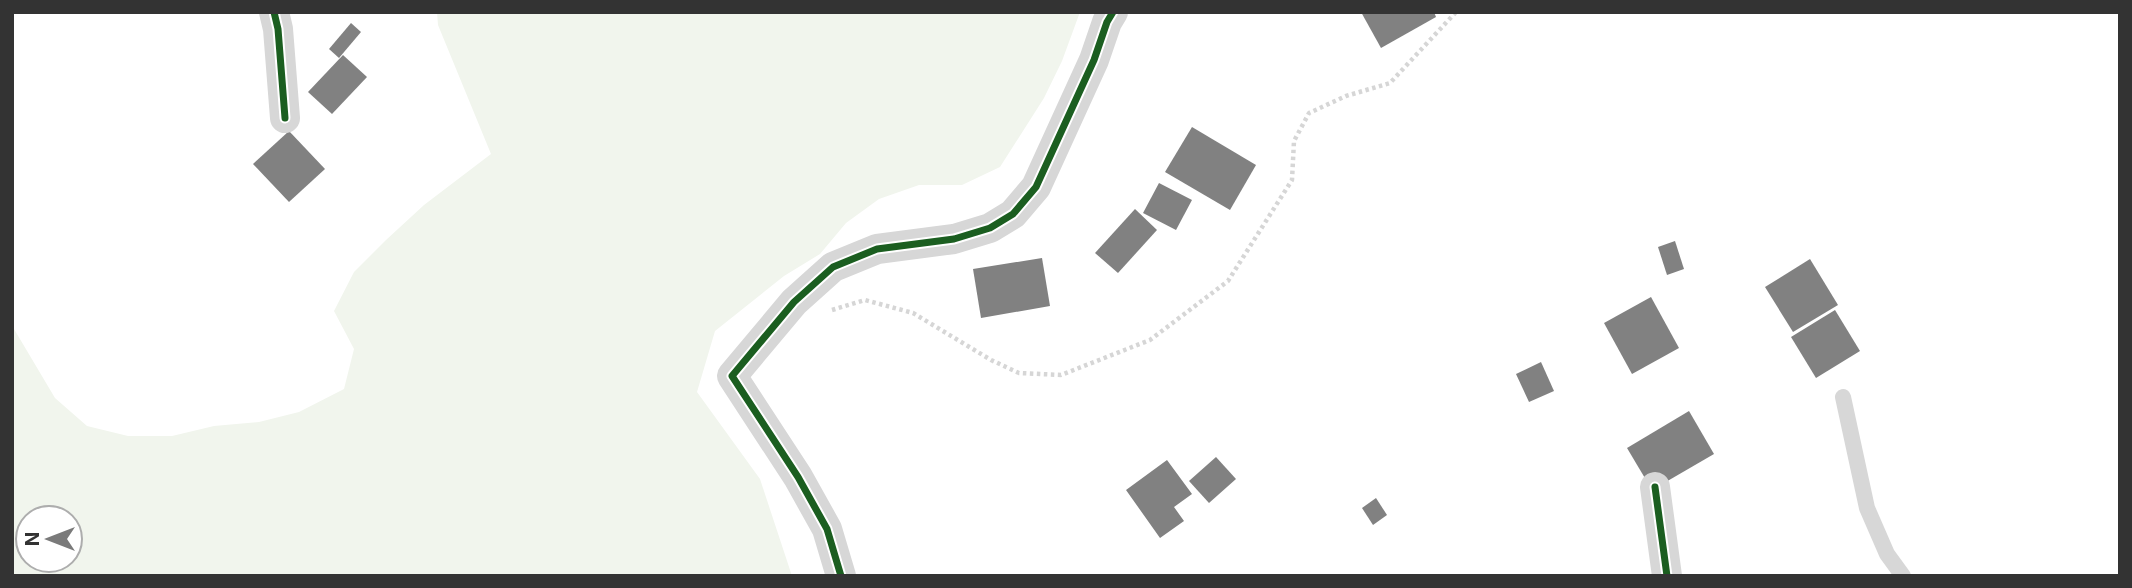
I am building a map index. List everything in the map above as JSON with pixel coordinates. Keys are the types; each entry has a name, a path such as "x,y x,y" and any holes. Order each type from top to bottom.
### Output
{"street":[{"path":"274,12 278,29 285,118"},
{"path":"841,576 827,529 798,477 732,376 794,302 833,267 877,249 954,239 990,228 1013,214 1036,187 1113,12"},
{"path":"1655,487 1667,576"}],"lane":[{"path":"1843,397 1867,508 1887,554 1903,576"}],"path":[{"path":"829,310 865,300 913,313 991,360 1019,373 1061,375 1150,340 1228,281 1292,180 1294,141 1308,113 1346,96 1390,83 1456,12"}],"shaded area":[{"path":"437,12 1080,12 1062,61 1044,98 1000,167 962,185 919,185 879,199 846,223 820,254 784,276 715,331 697,392 760,479 792,576 12,576 12,330 14,329 55,398 87,426 128,436 172,436 214,426 259,422 299,412 344,389 354,349 334,311 354,272 424,205 491,154 438,25"}],"building":[{"path":"1361,12 1434,12 1436,17 1381,48"},
{"path":"351,23 361,32 339,58 329,49"},
{"path":"343,55 367,77 332,114 308,92"},
{"path":"1192,127 1256,165 1230,210 1165,172"},
{"path":"289,131 325,169 289,202 253,164"},
{"path":"1159,183 1192,200 1176,230 1143,213"},
{"path":"1135,209 1157,230 1118,273 1095,253"},
{"path":"1675,241 1684,269 1667,275 1658,247"},
{"path":"1042,258 1050,306 981,318 973,269"},
{"path":"1810,259 1838,305 1793,332 1765,287"},
{"path":"1651,297 1679,348 1632,374 1604,323"},
{"path":"1835,310 1860,351 1816,378 1791,337"},
{"path":"1541,362 1554,391 1529,402 1516,374"},
{"path":"1689,411 1714,454 1652,490 1627,448"},
{"path":"1216,457 1236,479 1209,503 1189,481"},
{"path":"1167,460 1192,494 1174,507 1184,521 1160,538 1126,490"},
{"path":"1376,498 1387,515 1373,525 1362,508"}],"cycle path":[{"path":"274,12 278,29 285,118"},
{"path":"841,576 827,529 798,477 732,376 794,302 833,267 877,249 954,239 990,228 1013,214 1036,187 1113,12"},
{"path":"1655,487 1667,576"}]}
